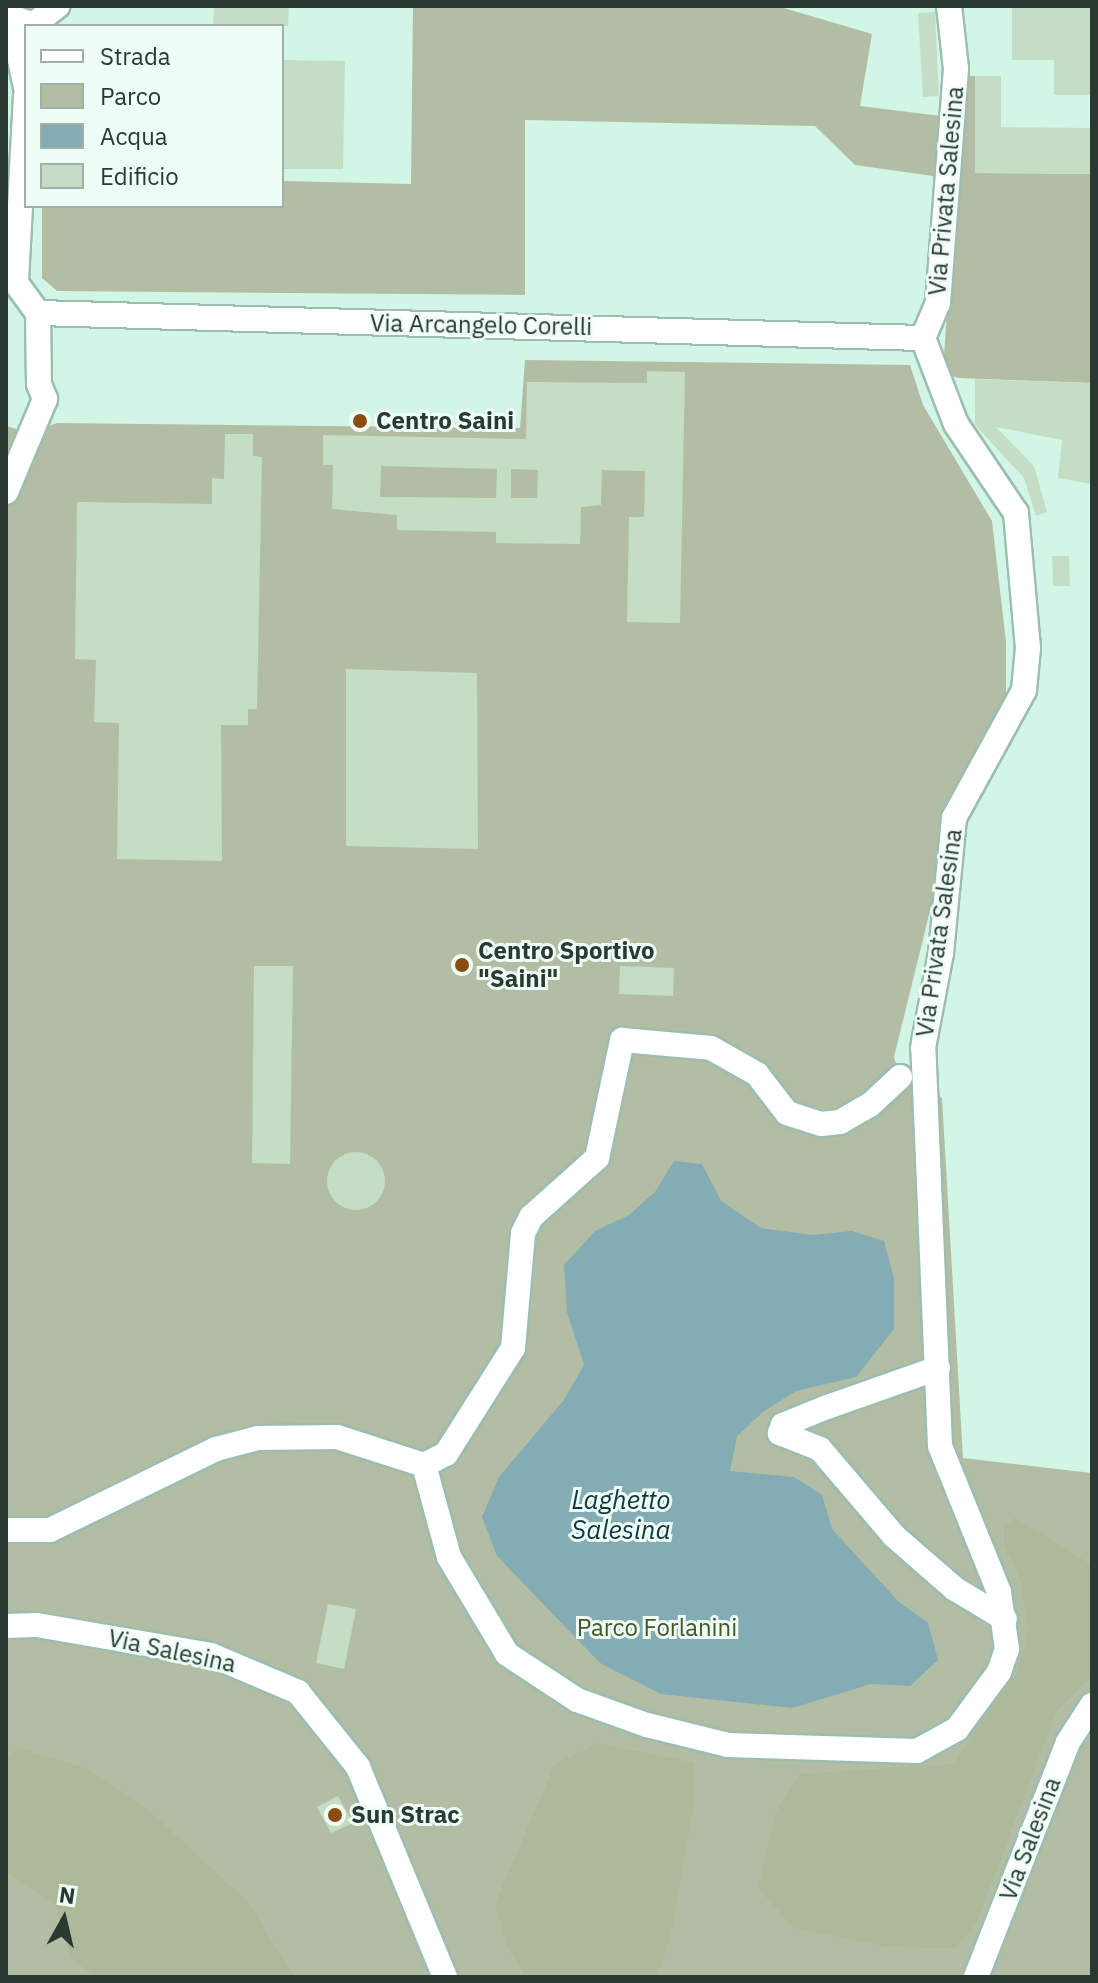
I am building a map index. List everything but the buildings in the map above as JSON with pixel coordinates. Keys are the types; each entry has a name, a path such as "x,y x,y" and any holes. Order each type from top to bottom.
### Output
{"street":[{"name":"Via Privata Salesina","path":"938,1368 936,1305 911,1072 954,818 1018,703 1029,661 1016,513 956,424 923,338 938,303 956,69 949,6"},
{"path":"35,24 53,13"},
{"path":"8,17 30,24"},
{"path":"8,17 24,79"},
{"path":"6,492 45,399 39,384 38,313 16,283 24,133"},
{"name":"Via Arcangelo Corelli","path":"38,313 923,338"},
{"path":"6,1530 50,1530 216,1449 258,1438 337,1437 424,1465 446,1454 466,1431 513,1348 523,1233 531,1217 597,1158 622,1040 711,1048 757,1074 787,1113 821,1124 840,1122 870,1105 911,1072"},
{"path":"424,1465 449,1557 507,1654 577,1700 647,1725 728,1745 917,1751 957,1729 999,1672 1007,1649 1005,1619 990,1567 949,1481 940,1446 938,1368 783,1425 780,1433 832,1459 894,1536 955,1589 1005,1619"},
{"name":"Via Salesina","path":"6,1626 37,1625 211,1655 298,1692 358,1767 445,1977"},
{"name":"Via Salesina","path":"976,1977 1068,1742 1092,1705"}],"green space":[{"path":"413,6 777,6 872,34 860,106 941,116 940,177 855,165 815,126 525,120 525,295 57,291 42,278 42,208 284,208 284,181 411,184"},
{"path":"963,76 975,76 975,173 1092,174 1092,383 957,378 943,371"},
{"name":"Parco Forlanini","path":"525,360 910,365 923,405 992,521 1006,642 1006,724 944,854 894,1057 900,1077 942,1098 963,1458 1092,1473 1092,1977 6,1977 6,426 30,433 57,423 520,428"},
{"path":"1015,1518 1092,1565 1092,1675 1056,1712 977,1922 956,1948 888,1947 794,1928 758,1888 775,1814 799,1774 953,1764 1017,1673 1028,1631 1021,1581 1004,1545 1004,1526"},
{"path":"598,1743 695,1763 694,1805 670,1939 657,1977 526,1977 508,1949 495,1904 555,1764"},
{"path":"18,1748 88,1769 143,1805 246,1900 295,1977 95,1977 71,1958 55,1904 6,1873 6,1757"}],"water":[{"name":"Laghetto Salesina","path":"674,1161 702,1164 721,1201 761,1228 812,1235 852,1231 884,1241 894,1278 894,1329 856,1377 796,1391 763,1412 737,1436 730,1471 794,1477 822,1495 832,1529 899,1602 928,1623 938,1660 910,1686 871,1684 792,1708 661,1694 600,1663 497,1556 482,1517 499,1477 564,1400 584,1365 567,1312 564,1265 595,1231 629,1215 655,1192"}],"place":[{"name":"Centro Saini","path":"360,421"},
{"name":"Centro Sportivo \"Saini\"","path":"462,965"},
{"name":"Sun Strac","path":"335,1815"}]}
